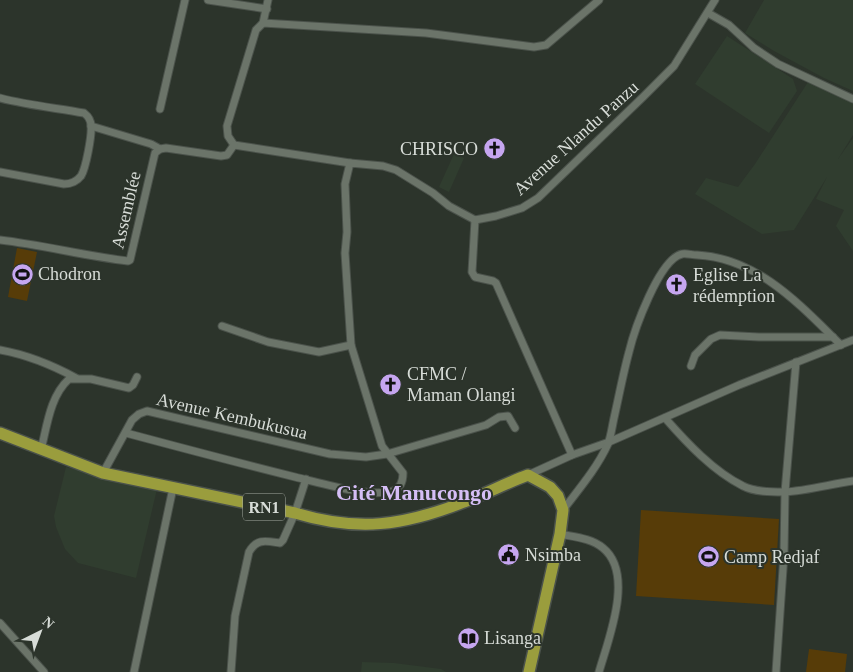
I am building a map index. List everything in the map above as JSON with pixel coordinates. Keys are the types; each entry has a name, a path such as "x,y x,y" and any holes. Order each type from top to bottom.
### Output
{"highway":[{"name":"RN1","path":"0,433 103,473 295,514 323,522 358,526 388,524 419,517 464,502 528,475"},
{"path":"528,475 550,488 558,496 563,510 560,534 530,672"}],"street":[{"path":"160,109 185,0"},
{"path":"208,0 267,8"},
{"path":"268,0 263,23 256,30 227,126 228,136 234,145 350,163 383,166 396,170 433,193 449,206 474,220 472,272 475,277 496,283 572,455"},
{"path":"263,23 426,34 534,47 546,44 599,0"},
{"name":"Avenue Nlandu Panzu","path":"474,220 522,208 538,198 674,66 715,0"},
{"path":"708,13 729,24 754,48 778,64 853,98"},
{"path":"0,98 22,104 84,113 88,117 91,126 84,169 80,177 70,184 0,172"},
{"path":"91,126 151,144 160,149 221,156 228,155 234,145"},
{"name":"Assemblée","path":"0,240 52,247 128,262 155,153 160,149"},
{"path":"126,433 348,490 378,492 393,491 400,487 403,473 382,446 377,435 366,392 350,345 345,253 347,232 345,184 350,163"},
{"path":"563,510 600,458 609,442 629,352 640,318 651,291 670,261 682,254 709,256 736,264 761,276 784,290 841,345"},
{"path":"222,326 268,342 319,352 350,345"},
{"path":"691,366 695,355 711,339 720,335 833,337"},
{"path":"528,475 572,455 609,442 796,362 853,340"},
{"path":"0,350 51,364 76,378"},
{"path":"776,672 784,554 785,492 796,362"},
{"path":"41,450 52,408 63,385 69,379 91,379 128,388 133,385 137,377"},
{"name":"Avenue Kembukusua","path":"103,473 132,420 139,414 147,411 330,454 366,457 388,454 486,425 499,417 508,416 515,428"},
{"path":"665,418 705,458 744,487 758,491 785,492 853,481"},
{"path":"232,672 235,616 249,552 254,544 259,542 280,543 284,540 306,480"},
{"path":"134,672 173,488"},
{"path":"560,534 586,539 602,546 609,554 616,568 618,584 616,606 599,672"},
{"path":"0,623 44,672"}],"shaded area":[{"path":"764,0 853,0 853,91 824,78 745,33"},
{"path":"727,36 793,79 797,91 769,133 695,84"},
{"path":"808,82 853,103 853,135 838,159 853,138 853,251 836,226 844,210 816,199 827,177 794,230 762,234 695,194 706,178 738,187"},
{"name":"CHRISCO","path":"454,154 464,158 449,192 439,187"},
{"name":"Chodron","path":"17,248 37,252 27,301 8,297"},
{"path":"66,467 157,489 136,578 78,563 65,549 56,527 54,516"},
{"name":"Camp Redjaf","path":"641,510 779,519 774,605 636,596"},
{"path":"809,649 847,654 845,672 806,672"},
{"path":"362,662 394,663 441,669 446,672 361,672"}],"place":[{"name":"CHRISCO","path":"494,149"},
{"name":"Chodron","path":"22,274"},
{"name":"Eglise La rédemption","path":"677,285"},
{"name":"CFMC / Maman Olangi","path":"391,384"},
{"name":"Nsimba","path":"509,555"},
{"name":"Camp Redjaf","path":"708,557"},
{"name":"Lisanga","path":"468,638"}],"district":[{"name":"Cité Manucongo","path":"414,492"}]}
